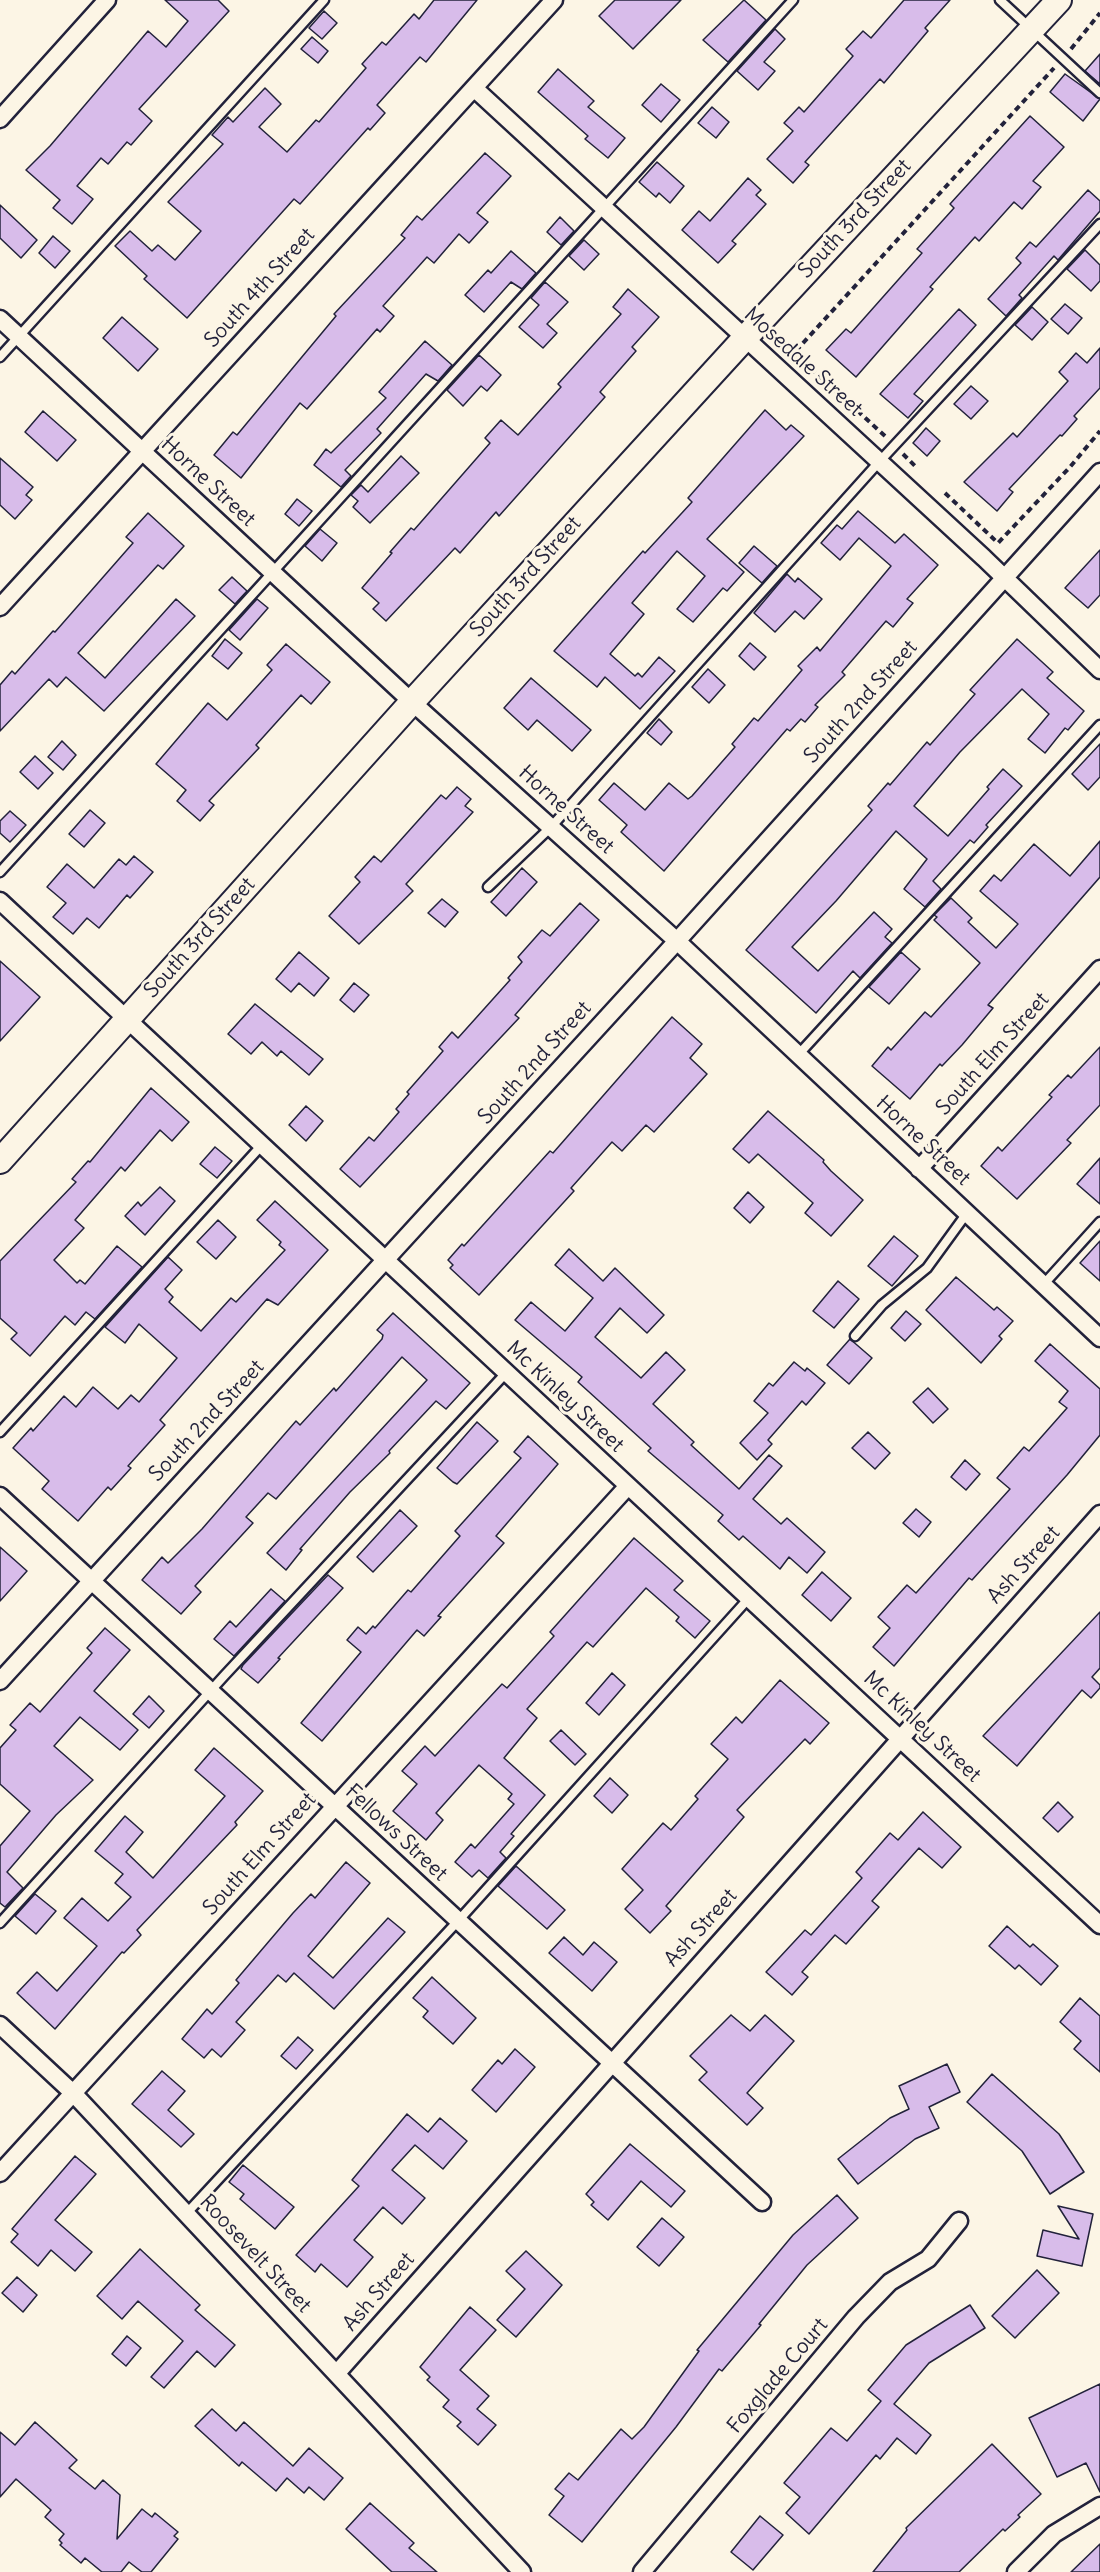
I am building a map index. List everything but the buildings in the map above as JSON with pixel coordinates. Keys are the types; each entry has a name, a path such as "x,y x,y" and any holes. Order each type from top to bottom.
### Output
{"street":[{"path":"0,119 107,0"},
{"name":"South 4th Street","path":"0,607 554,0"},
{"name":"South 3rd Street","path":"0,1161 412,702 744,339 1059,0"},
{"name":"Mosedale Street","path":"474,88 1004,577 1100,670"},
{"name":"Horne Street","path":"0,319 412,702 676,941 1100,1338"},
{"name":"South 2nd Street","path":"0,1681 676,941 1100,472"},
{"name":"Mc Kinley Street","path":"0,901 1100,1925"},
{"name":"South Elm Street","path":"919,1169 1100,969"},
{"name":"South Elm Street","path":"0,2173 628,1486"},
{"name":"Fellows Street","path":"0,1496 762,2202"},
{"name":"Ash Street","path":"337,2373 1100,1514"},
{"name":"Roosevelt Street","path":"0,2025 74,2093 522,2572"},
{"name":"Foxglade Court","path":"642,2572 856,2317 890,2282 928,2259 959,2221"},
{"path":"1016,2572 1054,2534 1100,2506"}],"lane":[{"path":"0,357 324,0"},
{"path":"0,872 793,0"},
{"path":"1000,0 1100,93"},
{"path":"488,887 551,827 879,462 1100,224"},
{"path":"798,1055 1100,725"},
{"path":"0,1432 262,1145"},
{"path":"855,1336 882,1305 927,1268 967,1213"},
{"path":"1043,1285 1100,1222"},
{"path":"0,1923 210,1691 506,1373"},
{"path":"186,2214 458,1921 749,1598"}],"path":[{"path":"921,471 794,353 1063,58 1100,14"},
{"path":"938,487 998,543 1100,431"}]}
